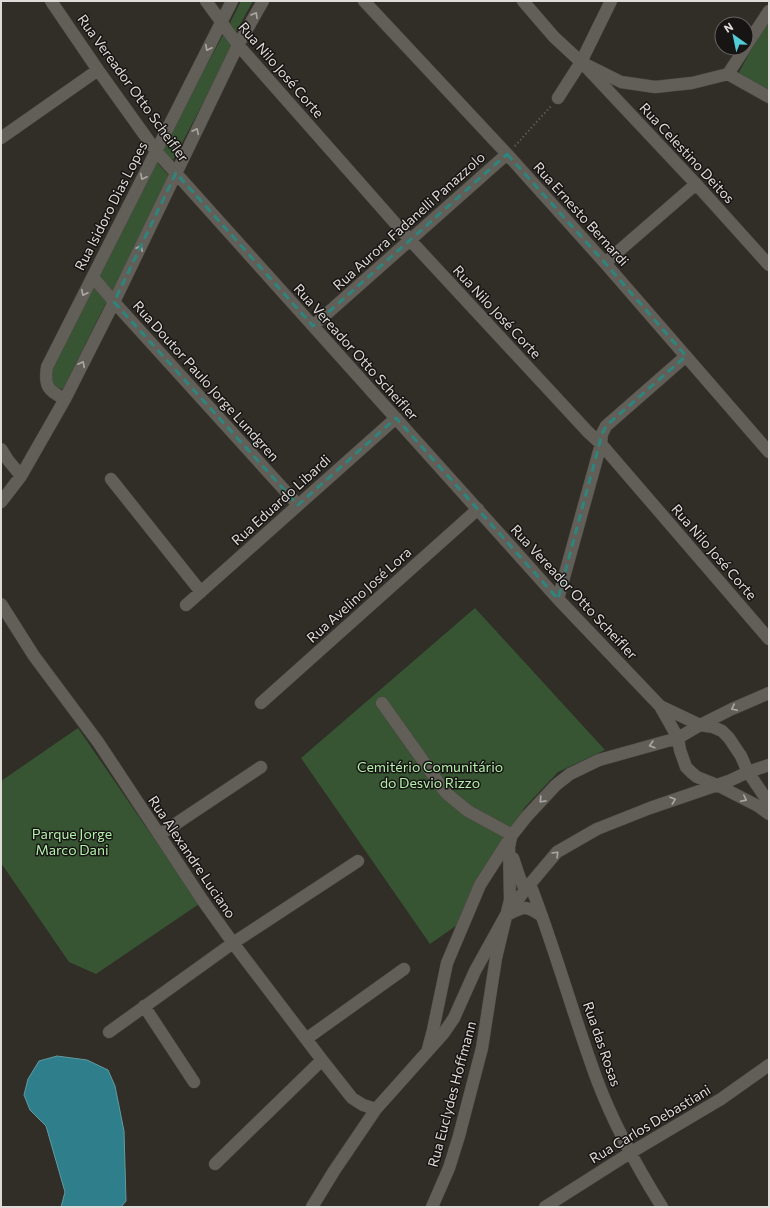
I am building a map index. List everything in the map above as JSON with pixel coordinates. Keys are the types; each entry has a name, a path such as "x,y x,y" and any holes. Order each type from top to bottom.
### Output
{"street":[{"name":"Rua Vereador Otto Scheifler","path":"51,1 156,151 558,599 660,706 678,738 680,750 686,767 697,778 717,785 758,806 769,814"},
{"name":"Rua Nilo José Corte","path":"206,1 238,45 410,240 588,432 601,444 769,640"},
{"name":"Rua Isidoro Dias Lopes","path":"65,399 49,389 45,379 47,367 232,1"},
{"path":"1,502 21,476 65,399 114,302 238,45 263,1"},
{"name":"Rua Ernesto Bernardi","path":"364,1 507,154 605,263 769,452"},
{"name":"Rua Celestino Deitos","path":"523,1 554,37 581,62 696,184 769,265"},
{"path":"558,98 581,62 611,1"},
{"path":"754,34 769,11"},
{"path":"739,56 728,74 769,97"},
{"name":"Rua Celestino Deitos","path":"581,62 621,82 655,87 692,83 728,74"},
{"path":"1,138 98,70"},
{"name":"Rua Aurora Fadanelli Panazzolo","path":"313,326 507,154"},
{"path":"605,263 696,184"},
{"name":"Rua Doutor Paulo Jorge Lundgren","path":"92,277 298,505"},
{"path":"558,599 601,444 602,434 606,426 686,356"},
{"name":"Rua Eduardo Libardi","path":"186,605 396,418"},
{"path":"1,449 4,463 21,476"},
{"path":"111,479 201,592"},
{"name":"Rua Avelino José Lora","path":"261,703 478,509"},
{"name":"Rua Alexandre Luciano","path":"1,604 34,656 98,742 203,901 233,943 352,1098 363,1105 376,1109"},
{"path":"427,1052 433,1030 446,963 480,885 527,816 556,784 570,774 600,760 678,738 732,709 769,693"},
{"path":"382,703 446,793 468,811 511,841"},
{"name":"Rua Vereador Otto Scheifler","path":"660,706 700,725 713,727 722,731 729,738 741,756 748,772 769,803"},
{"path":"312,1207 334,1171 376,1109 443,1034 454,1018 475,971 506,915 557,852 597,829 769,765"},
{"path":"159,835 261,767"},
{"name":"Rua das Rosas","path":"511,841 519,876 528,887 542,916 597,1080 630,1153 662,1207"},
{"name":"Rua Euclydes Hoffmann","path":"432,1207 450,1168 482,1048 496,958 510,900 511,841"},
{"path":"109,1032 233,943 358,861"},
{"path":"506,915 523,908 530,908 542,916"},
{"path":"306,1039 404,968"},
{"path":"144,1006 194,1082"},
{"path":"215,1164 322,1060"},
{"name":"Rua Carlos Debastiani","path":"545,1207 630,1153 721,1099 769,1065"}],"path":[{"path":"507,154 541,116"}],"highlighted area":[{"path":"507,154 605,263 686,356 606,426 602,434 558,599 396,418 298,505 114,302 176,173 313,326"}],"green space":[{"path":"241,1 253,1 236,32 230,23"},
{"path":"767,21 769,27 769,92 738,74 748,56 754,56 754,45"},
{"path":"224,33 232,48 173,160 161,151"},
{"path":"154,159 170,177 113,292 96,276"},
{"path":"92,286 107,301 63,389 54,388 49,366"},
{"name":"Cemitério Comunitário do Desvio Rizzo","path":"475,608 605,750 558,772 525,807 505,837 457,925 430,944 301,758"},
{"name":"Parque Jorge Marco Dani","path":"78,728 199,904 96,974 69,962 1,863 1,781"}],"water":[{"path":"57,1056 87,1060 108,1070 115,1086 124,1131 126,1201 121,1207 61,1207 65,1192 46,1126 30,1110 24,1095 28,1079 39,1061"}]}
